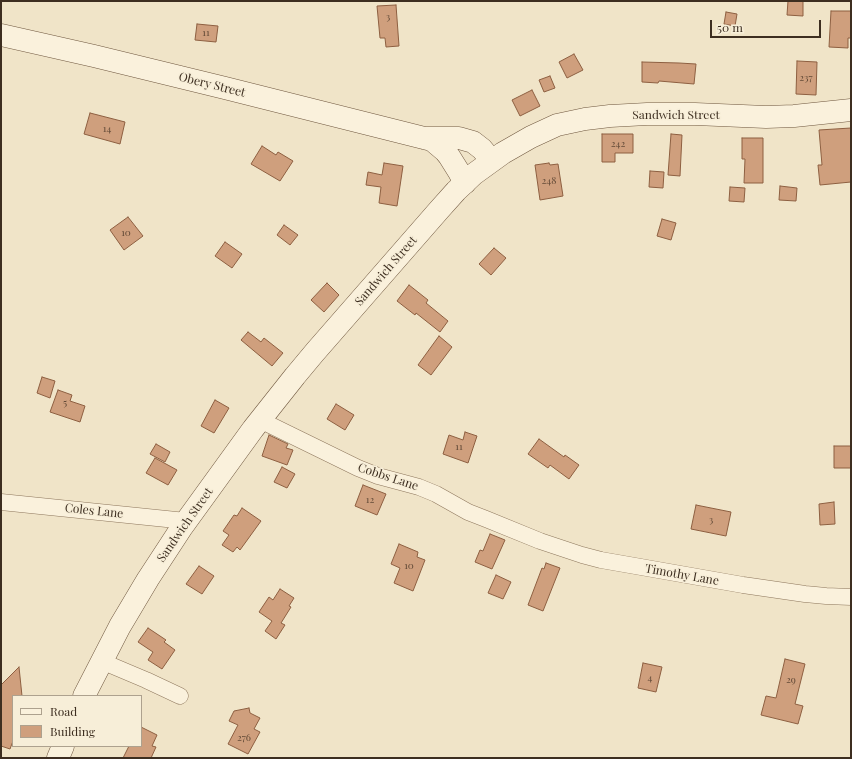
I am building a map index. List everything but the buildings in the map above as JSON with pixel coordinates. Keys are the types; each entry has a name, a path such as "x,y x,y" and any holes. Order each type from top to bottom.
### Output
{"main road":[{"name":"Obery Street","path":"1,35 217,86 432,140 445,151 465,183"},
{"name":"Sandwich Street","path":"84,695 101,661 138,595 186,521 260,420 315,352 439,210 474,174 518,144 544,131 566,123 597,117 665,114 766,117 794,116 851,110"},
{"name":"Obery Street","path":"423,138 460,138 473,142 482,149 492,161"},
{"path":"58,758 63,747"}],"street":[{"name":"Cobbs Lane","path":"260,420 358,468 378,476 419,487 436,494 468,512 517,532"},
{"name":"Coles Lane","path":"1,502 186,521"},
{"name":"Timothy Lane","path":"517,532 561,549 602,560 764,588 812,595 851,597"},
{"path":"101,661 180,696"}]}
